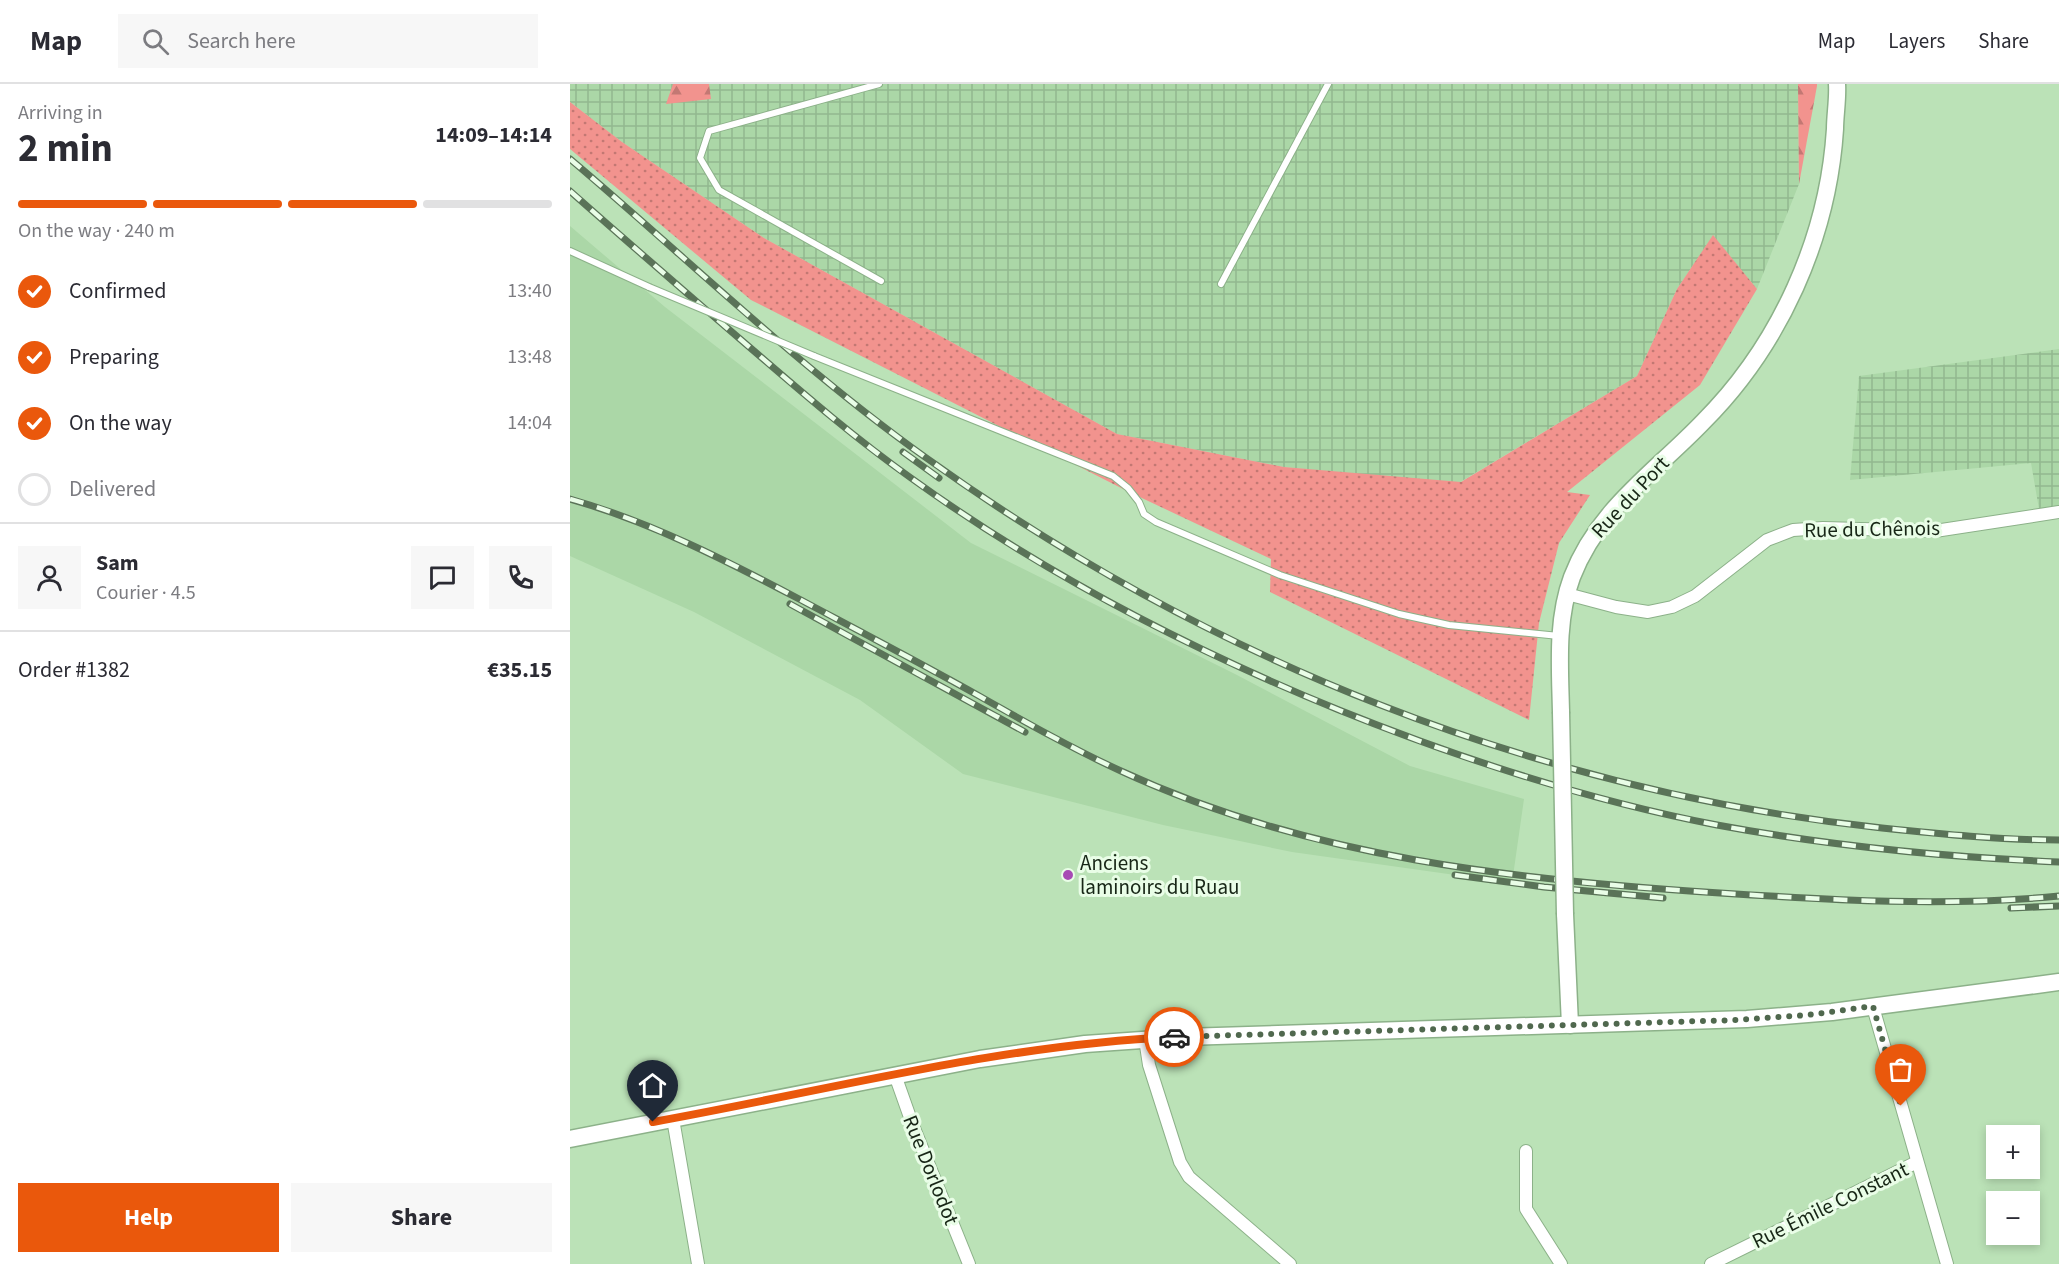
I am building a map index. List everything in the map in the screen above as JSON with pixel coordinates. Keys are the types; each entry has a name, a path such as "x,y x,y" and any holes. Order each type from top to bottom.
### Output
{"main road":[{"name":"Rue du Port","path":"1570,1025 1565,914 1560,636 1567,594 1591,538 1605,518 1703,423 1730,393 1759,354 1783,314 1806,263 1822,212 1834,148 1837,84"},
{"path":"570,1139 895,1075 1042,1049 1145,1039 1754,1019 2059,982"}],"street":[{"name":"Rue du Chênois","path":"1567,594 1616,607 1648,612 1672,607 1695,596 1767,540 1793,530 1823,528 1935,531 2059,512"},
{"path":"1873,1006 1947,1264"},
{"path":"1145,1039 1149,1065 1176,1151 1189,1177 1290,1264"},
{"name":"Rue Dorlodot","path":"895,1075 969,1264"},
{"path":"673,1119 698,1264"},
{"path":"1526,1151 1526,1209 1561,1264"},
{"name":"Rue Émile Constant","path":"1711,1264 1917,1162"}],"lane":[{"path":"879,84 709,131 700,158 718,190 881,281"},
{"path":"1221,284 1328,84"},
{"path":"570,251 649,287 814,356 1113,476 1128,488 1139,502 1144,514 1156,522 1280,575 1400,614 1449,625 1560,636"}],"shaded area":[{"path":"570,84 677,84 710,99 709,84 1798,84 1799,184 1757,289 1713,236 1677,289 1637,376 1457,484 1284,467 1117,434 764,238 622,142 570,102"},
{"path":"570,226 665,307 971,543 1235,674 1410,766 1524,799 1512,883 1292,852 1163,825 963,774 860,700 694,612 570,556"},
{"path":"2059,349 2059,511 2040,515 2031,463 1850,480 1859,376"}],"green space":[{"path":"673,84 709,84 711,99 666,104"},
{"path":"1798,84 1817,84 1799,184"},
{"path":"570,102 622,142 764,238 1117,434 1284,467 1461,482 1637,376 1677,289 1713,235 1757,289 1700,385 1567,492 1590,495 1559,543 1539,623 1529,720 1270,592 1271,559 1127,491 751,300 570,149"}],"railway":[{"path":"570,159 788,350 925,457 1033,530 1145,595 1261,654 1380,705 1502,748 1626,783 1753,810 1882,828 1993,838 2059,840"},
{"path":"570,191 812,400 870,448 911,478 1012,546 1065,577 1118,607 1227,661 1339,710 1431,745 1572,791 1668,815 1845,845 1930,854 2059,862"},
{"path":"903,452 939,478"},
{"path":"570,499 630,519 717,557 891,648 1068,745 1121,771 1192,801 1265,825 1414,860 1490,872 1643,888 1805,898 1932,902 2059,896"},
{"path":"790,604 1025,732"},
{"path":"1455,875 1544,887 1663,898"},
{"path":"2011,908 2059,906"}],"way so far":[{"path":"1174,1037 1737,1020 1808,1015 1873,1006 1901,1106"}],"place":[{"name":"Anciens laminoirs du Ruau","path":"1068,875"}],"route":[{"path":"653,1122 981,1059 1065,1047 1174,1037"}]}
